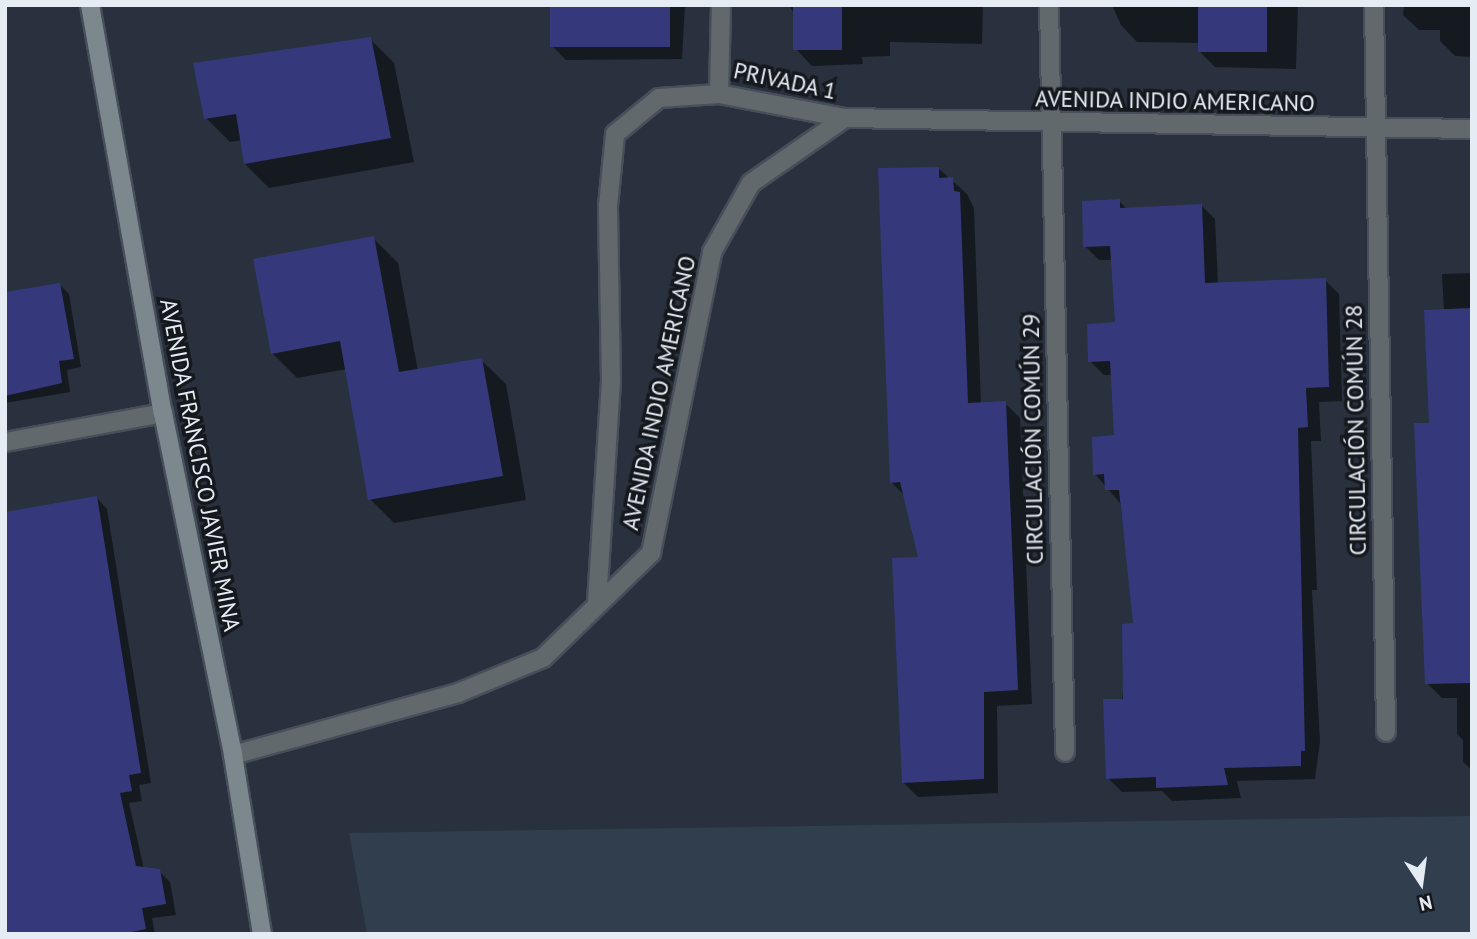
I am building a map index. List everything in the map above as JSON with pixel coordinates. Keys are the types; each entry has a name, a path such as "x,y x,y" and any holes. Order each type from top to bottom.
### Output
{"street":[{"name":"AVENIDA FRANCISCO JAVIER MINA","path":"90,5 163,413 233,755 262,934"},
{"name":"PRIVADA 1","path":"721,5 719,94 845,118"},
{"name":"CIRCULACIÓN COMÚN 29","path":"1049,5 1065,751"},
{"name":"CIRCULACIÓN COMÚN 28","path":"1374,5 1385,732"},
{"path":"597,603 611,381 608,206 615,134 659,99 719,94"},
{"name":"AVENIDA INDIO AMERICANO","path":"233,755 458,693 543,658 651,552 712,253 751,184 845,118 1051,125 1472,129"},
{"path":"5,442 163,413"}],"shaded area":[{"path":"1472,816 1472,934 367,934 349,833"}],"building":[{"path":"550,5 670,5 670,47 550,47"},
{"path":"793,5 842,5 842,50 793,50"},
{"path":"1198,5 1267,5 1267,52 1198,52"},
{"path":"371,37 391,138 244,164 236,114 204,119 193,63"},
{"path":"939,167 939,178 953,177 954,191 960,192 968,403 1006,401 1018,690 984,692 984,779 902,783 892,558 918,557 900,482 890,483 878,168"},
{"path":"1120,199 1120,208 1202,204 1205,283 1326,278 1329,387 1306,388 1308,427 1298,428 1305,751 1301,751 1301,766 1224,768 1228,785 1156,788 1156,777 1106,779 1103,699 1123,699 1122,624 1133,623 1119,490 1105,490 1104,474 1093,475 1092,437 1114,435 1110,361 1088,362 1087,324 1115,322 1110,246 1083,247 1082,201"},
{"path":"374,236 399,372 482,358 503,476 368,500 340,341 271,354 253,259"},
{"path":"60,283 74,359 59,361 62,383 5,396 5,292"},
{"path":"1472,308 1472,683 1425,684 1414,423 1429,423 1424,310"},
{"path":"97,496 141,773 129,775 132,791 120,793 136,866 160,869 166,904 142,908 146,929 122,934 5,934 5,512"}]}
